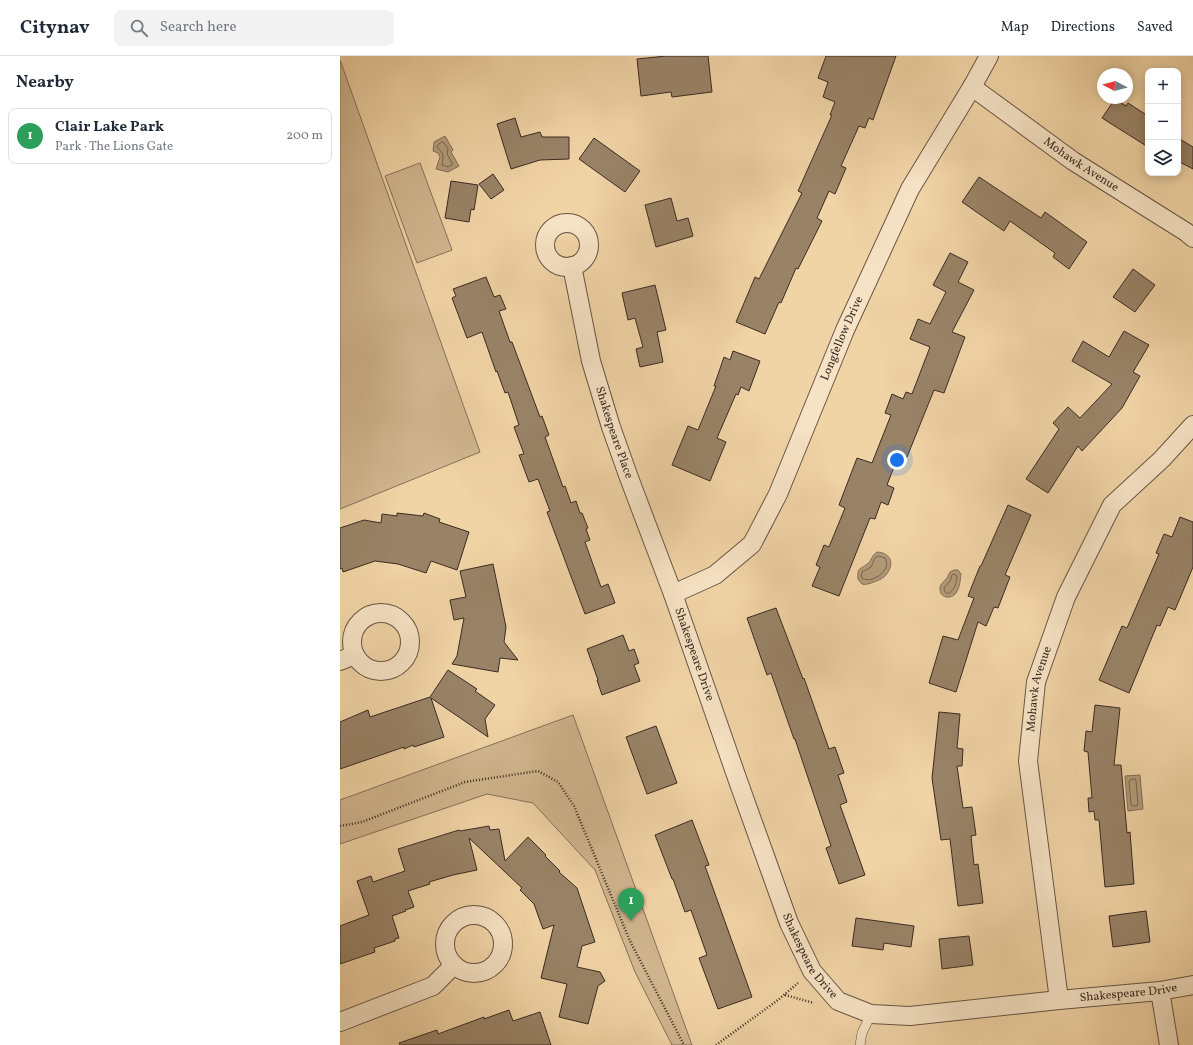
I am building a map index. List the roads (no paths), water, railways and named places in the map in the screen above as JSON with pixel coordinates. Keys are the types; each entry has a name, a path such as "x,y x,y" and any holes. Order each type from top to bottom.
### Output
{"street":[{"name":"Longfellow Drive","path":"673,594 715,575 752,544 778,494 845,330 910,189 972,88 989,56"},
{"name":"Mohawk Avenue","path":"972,88 1073,161 1186,232 1193,238"},
{"name":"Shakespeare Place","path":"572,266 595,376 628,475 673,594"},
{"name":"Mohawk Avenue","path":"1059,1000 1028,761 1036,682 1066,597 1112,505 1162,459 1193,425"},
{"name":"Shakespeare Drive","path":"673,594 789,922 812,971 838,1001 871,1014 910,1016 1160,991 1193,985"},
{"path":"340,1022 433,986 454,965"},
{"path":"1160,991 1169,1045"}],"lane":[{"path":"860,1045 862,1033 871,1014"}],"water":[{"path":"445,136 453,150 451,152 459,166 448,172 436,169 440,157 438,153 433,151 434,142"},
{"path":"877,552 889,557 891,564 890,568 882,578 869,584 862,584 858,579 859,571 869,563"},
{"path":"958,570 961,574 957,591 951,597 943,596 940,591 940,587 950,572"},
{"path":"1140,775 1143,809 1128,811 1125,776"}],"place":[{"name":"Clair Lake Park","path":"631,921"}]}
